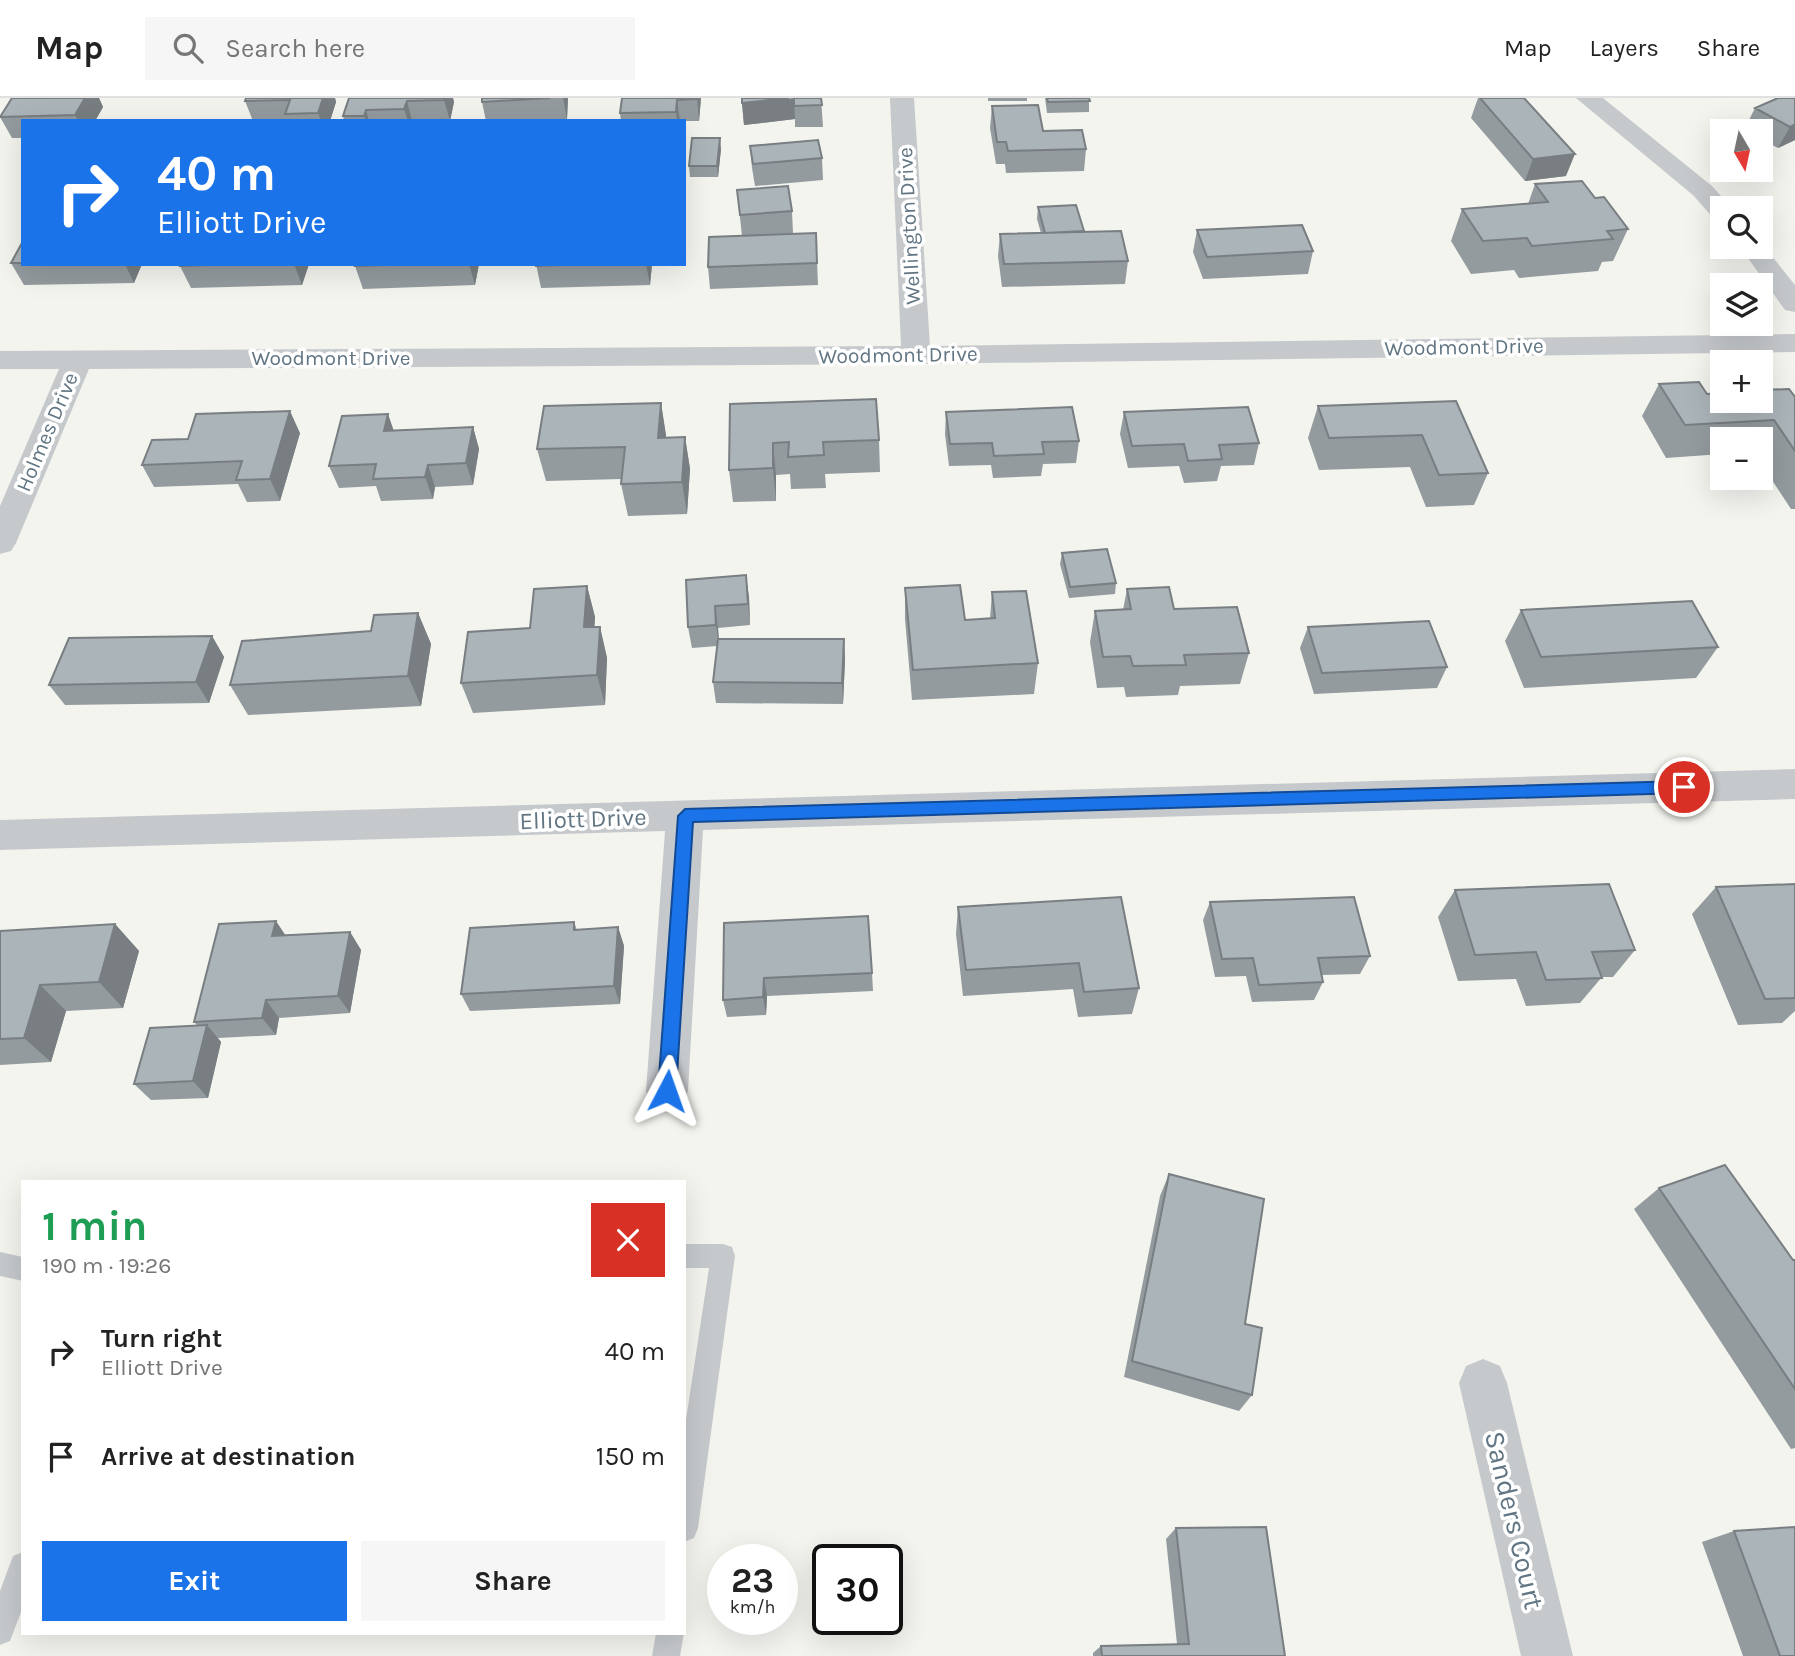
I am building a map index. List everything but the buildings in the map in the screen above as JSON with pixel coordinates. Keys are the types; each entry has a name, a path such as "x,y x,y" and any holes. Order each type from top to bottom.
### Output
{"street":[{"name":"Wellington Drive","path":"902,98 916,355"},
{"path":"1588,98 1710,199"},
{"path":"1762,259 1795,304"},
{"name":"Woodmont Drive","path":"0,360 916,355 1795,342"},
{"name":"Holmes Drive","path":"0,544 78,359"},
{"name":"Elliott Drive","path":"0,835 1795,784"},
{"path":"667,1091 685,816"},
{"name":"Sanders Court","path":"1483,1383 1547,1656"}],"lane":[{"path":"686,1256 723,1256 686,1514"},
{"path":"0,1264 21,1269"},
{"path":"0,1631 21,1572"},
{"path":"666,1656 670,1635"}],"route":[{"path":"667,1091 685,816 1684,787"}]}
